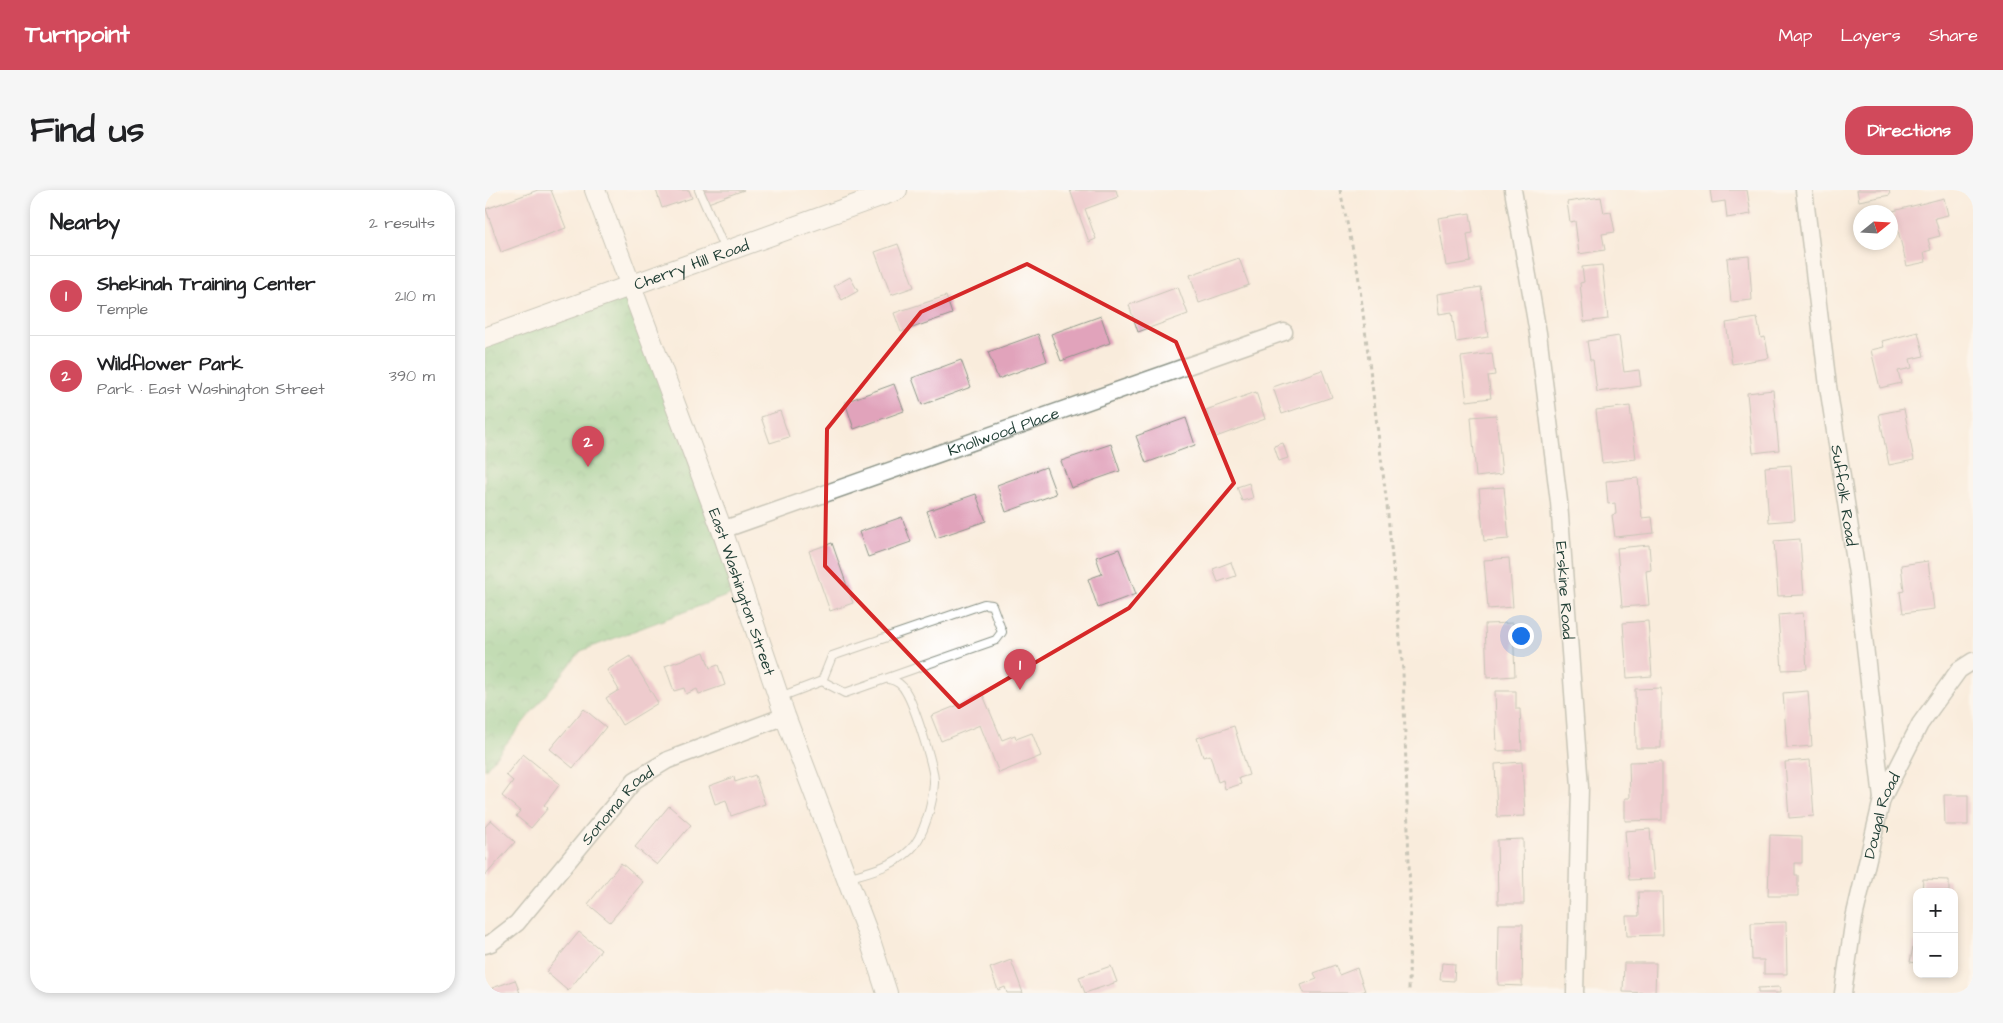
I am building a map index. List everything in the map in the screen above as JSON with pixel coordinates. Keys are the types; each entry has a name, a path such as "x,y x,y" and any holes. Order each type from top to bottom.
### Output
{"street":[{"name":"East Washington Street","path":"595,190 722,530 782,707 868,934 887,993"},
{"name":"Cherry Hill Road","path":"485,338 897,190"},
{"name":"Erskine Road","path":"1513,190 1538,333 1559,512 1580,787 1575,993"},
{"name":"Suffolk Road","path":"1804,190 1828,386 1857,574 1882,799"},
{"name":"Knollwood Place","path":"722,530 1284,332"},
{"name":"Dougal Road","path":"1843,993 1854,918 1882,799 1919,724 1959,670 1973,661"},
{"name":"Sonoma Road","path":"485,945 491,943 517,923 635,780 668,760 782,707"}],"lane":[{"path":"699,190 726,252"},
{"path":"782,707 822,682 832,656 984,604 993,605 1002,632 996,640 845,693 822,682"},
{"path":"846,878 868,872 897,860 911,850 924,829 930,805 934,782 930,756 907,692 898,682 889,679"}],"path":[{"path":"1340,190 1358,273 1387,505 1403,671 1410,895 1409,993"}],"highlighted area":[{"path":"1027,264 1176,342 1234,483 1129,608 959,707 825,566 827,429 921,312"}],"green space":[{"path":"629,293 737,592 581,651 485,770 485,342"}],"building":[{"path":"538,190 551,190 566,228 501,252 486,209"},
{"path":"656,190 689,190 692,198 662,208"},
{"path":"703,190 744,190 708,203"},
{"path":"1070,190 1116,190 1118,197 1085,209 1096,239 1089,242"},
{"path":"1710,190 1747,190 1751,214 1727,218 1725,201 1712,203"},
{"path":"1857,190 1889,190 1890,195 1859,201"},
{"path":"1601,197 1604,213 1611,212 1615,232 1602,234 1605,250 1579,254 1575,221 1570,222 1567,202"},
{"path":"1944,198 1948,215 1935,218 1940,236 1928,239 1931,250 1924,252 1926,262 1907,266 1898,231 1898,210"},
{"path":"1470,213 1473,233 1467,234 1471,262 1446,266 1438,218"},
{"path":"898,244 914,287 891,295 875,252"},
{"path":"1749,256 1752,300 1731,302 1727,258"},
{"path":"1239,258 1249,285 1199,303 1190,275"},
{"path":"1602,265 1608,319 1584,322 1580,283 1584,282 1582,267"},
{"path":"850,277 858,291 842,300 834,286"},
{"path":"1178,287 1188,314 1138,332 1129,305"},
{"path":"1481,287 1488,337 1456,342 1452,312 1439,314 1437,294"},
{"path":"946,296 952,314 901,332 894,313"},
{"path":"1101,316 1110,343 1061,361 1051,334"},
{"path":"1757,318 1761,338 1765,337 1769,358 1732,364 1726,323"},
{"path":"1918,332 1924,356 1910,359 1912,368 1898,371 1901,383 1880,388 1871,350 1884,347 1882,341"},
{"path":"1038,334 1047,361 998,379 988,352"},
{"path":"1619,336 1624,372 1639,370 1641,386 1597,392 1593,360 1590,360 1587,341"},
{"path":"1492,353 1495,375 1488,376 1491,398 1467,401 1461,357"},
{"path":"961,360 971,387 922,405 912,378"},
{"path":"1322,370 1332,397 1282,414 1273,387"},
{"path":"894,384 904,411 854,429 845,402"},
{"path":"1773,390 1779,450 1753,453 1747,393"},
{"path":"1256,392 1265,419 1216,437 1206,410"},
{"path":"1630,406 1636,459 1602,463 1596,410"},
{"path":"1904,409 1914,460 1889,465 1879,414"},
{"path":"780,411 789,437 770,443 761,417"},
{"path":"1496,415 1502,474 1476,477 1471,417"},
{"path":"1186,418 1195,445 1146,463 1136,436"},
{"path":"1283,443 1288,458 1279,461 1274,446"},
{"path":"1111,444 1120,471 1071,488 1061,461"},
{"path":"1791,465 1795,520 1769,522 1765,467"},
{"path":"1046,467 1056,494 1006,512 997,485"},
{"path":"1638,478 1642,518 1652,517 1654,533 1615,537 1612,515 1616,514 1615,503 1608,504 1606,481"},
{"path":"1249,483 1253,498 1242,501 1237,487"},
{"path":"1504,487 1509,539 1484,541 1479,489"},
{"path":"976,494 986,521 936,538 927,511"},
{"path":"902,517 911,542 868,557 859,532"},
{"path":"1800,539 1804,595 1778,596 1774,541"},
{"path":"832,543 853,603 830,611 809,551"},
{"path":"1649,545 1651,570 1646,571 1649,605 1622,607 1617,548"},
{"path":"1119,549 1136,594 1098,608 1088,579 1102,574 1096,557"},
{"path":"1509,558 1513,607 1488,609 1484,560"},
{"path":"1928,561 1934,609 1903,613 1900,592 1904,591 1901,565"},
{"path":"1231,562 1236,576 1218,582 1213,569"},
{"path":"1803,613 1807,669 1782,670 1778,615"},
{"path":"1648,621 1652,676 1627,678 1623,623"},
{"path":"1513,623 1515,676 1487,678 1485,624"},
{"path":"704,652 710,668 718,665 725,685 699,694 697,689 686,694 684,688 674,691 665,666"},
{"path":"630,656 658,703 622,725 606,698 619,690 607,670"},
{"path":"1661,688 1661,748 1636,748 1635,689"},
{"path":"1495,691 1516,691 1516,709 1520,709 1522,750 1497,751"},
{"path":"1808,691 1812,746 1787,748 1783,693"},
{"path":"983,695 1002,740 1015,735 1016,739 1032,733 1041,756 999,773 980,725 941,741 931,716"},
{"path":"584,709 606,727 573,768 550,749"},
{"path":"1234,726 1249,775 1239,778 1241,784 1225,789 1223,780 1218,782 1210,755 1203,757 1197,738"},
{"path":"523,754 560,784 544,805 548,808 531,828 516,816 520,811 502,796 513,781 506,775"},
{"path":"1810,760 1814,816 1789,818 1785,762"},
{"path":"1662,761 1662,820 1625,821 1625,798 1630,798 1629,762"},
{"path":"1522,762 1525,816 1497,817 1495,764"},
{"path":"755,775 765,804 731,816 726,800 715,804 709,786 734,777 735,782"},
{"path":"1944,795 1968,795 1968,825 1945,825"},
{"path":"669,806 691,825 657,865 635,847"},
{"path":"491,820 515,842 485,876 485,827"},
{"path":"1650,829 1654,879 1629,880 1625,831"},
{"path":"1770,835 1802,836 1802,863 1795,863 1795,875 1798,875 1798,896 1768,896"},
{"path":"1523,839 1524,904 1498,904 1497,840"},
{"path":"621,863 643,882 610,922 588,904"},
{"path":"1923,879 1949,880 1949,888 1922,888"},
{"path":"1638,892 1662,892 1663,935 1627,936 1626,916 1639,916"},
{"path":"1786,922 1787,974 1764,974 1764,960 1752,960 1751,923"},
{"path":"1499,924 1523,924 1522,986 1498,985"},
{"path":"579,932 601,950 568,991 546,972"},
{"path":"1913,947 1913,962 1910,962"},
{"path":"1011,960 1023,993 1007,993 1005,987 998,990 990,968"},
{"path":"1442,963 1455,964 1454,981 1440,980"},
{"path":"1624,963 1656,963 1655,993 1623,992"},
{"path":"1335,965 1339,975 1357,968 1365,991 1359,993 1304,993 1301,985 1317,979 1314,973"},
{"path":"1111,966 1117,982 1085,993 1079,977"},
{"path":"515,980 520,993 494,993 492,988"},
{"path":"1780,987 1780,993 1758,993 1758,988"}],"place":[{"name":"Wildflower Park","path":"588,467"},
{"name":"Shekinah Training Center","path":"1020,690"}]}
